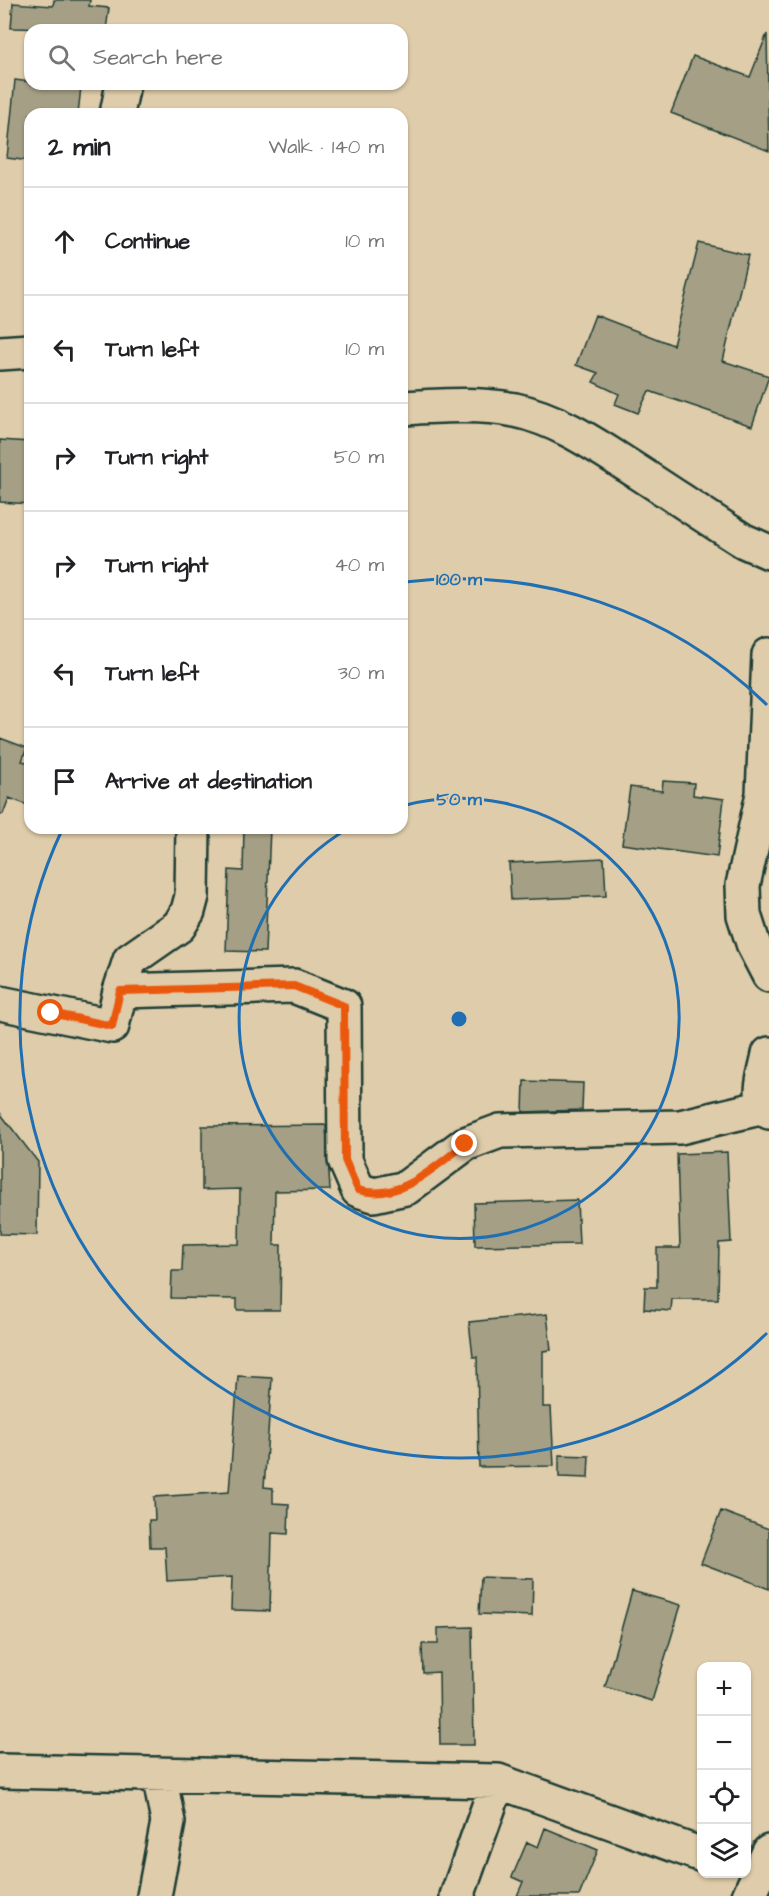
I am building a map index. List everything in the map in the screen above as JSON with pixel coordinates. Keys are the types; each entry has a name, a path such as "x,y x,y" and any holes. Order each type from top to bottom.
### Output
{"street":[{"path":"118,108 122,90"},
{"path":"0,353 24,351"},
{"path":"408,408 492,406 518,411 551,422 583,437 744,542 769,552"},
{"path":"769,655 763,794 743,885 744,915 754,946 769,975"},
{"path":"0,1003 112,1026 130,960 179,926 188,911 192,897 193,834"},
{"path":"120,991 294,986 344,1006 345,1160 358,1190 374,1195 406,1188 465,1144 501,1131 680,1127 767,1110 761,1089 769,1054"},
{"path":"0,1771 498,1781 697,1853"},
{"path":"154,1896 168,1822 159,1774"},
{"path":"457,1896 498,1781"}],"building":[{"path":"54,0 90,0 89,6 109,8 107,24 24,24 24,28 11,28 13,3 53,6"},
{"path":"767,34 769,151 671,113 693,56 750,77"},
{"path":"15,80 24,81 24,90 81,90 79,108 24,108 24,160 7,158"},
{"path":"699,243 748,255 723,361 769,376 752,426 649,391 638,413 615,404 619,394 593,382 598,373 576,365 595,315 673,345"},
{"path":"0,440 24,442 24,504 0,502"},
{"path":"0,738 24,747 22,761 24,762 24,804 9,798 3,814 0,814"},
{"path":"663,781 694,783 693,795 724,799 717,857 622,844 630,787 662,791"},
{"path":"244,834 270,834 265,952 226,951 229,870 243,871"},
{"path":"604,858 606,896 511,900 509,863"},
{"path":"524,1081 583,1083 582,1110 523,1112"},
{"path":"0,1113 38,1162 37,1235 0,1234"},
{"path":"326,1125 330,1190 275,1191 274,1245 281,1245 280,1310 237,1310 237,1299 171,1298 172,1271 182,1271 183,1245 239,1244 240,1189 202,1190 202,1126"},
{"path":"727,1152 731,1242 719,1243 718,1299 672,1299 671,1311 644,1309 645,1287 657,1287 657,1248 680,1248 677,1154"},
{"path":"577,1200 579,1244 475,1246 474,1203"},
{"path":"547,1314 551,1350 543,1351 543,1407 551,1407 554,1466 479,1467 477,1357 473,1357 469,1322"},
{"path":"238,1376 272,1378 264,1487 273,1488 273,1503 289,1504 288,1534 272,1533 270,1611 231,1610 232,1577 167,1581 165,1547 150,1547 149,1520 155,1520 154,1497 229,1492"},
{"path":"559,1455 589,1456 588,1478 559,1477"},
{"path":"721,1511 769,1529 769,1589 701,1563"},
{"path":"481,1577 533,1579 532,1616 479,1614"},
{"path":"632,1591 681,1605 652,1701 605,1687"},
{"path":"472,1627 474,1745 440,1745 439,1672 423,1673 422,1644 438,1644 438,1628"},
{"path":"545,1828 598,1850 579,1896 517,1896 523,1882 512,1877 527,1842 538,1847"}],"route":[{"path":"51,1013 112,1026 120,991 294,986 344,1006 345,1160 358,1190 374,1195 406,1188 465,1144"}]}
